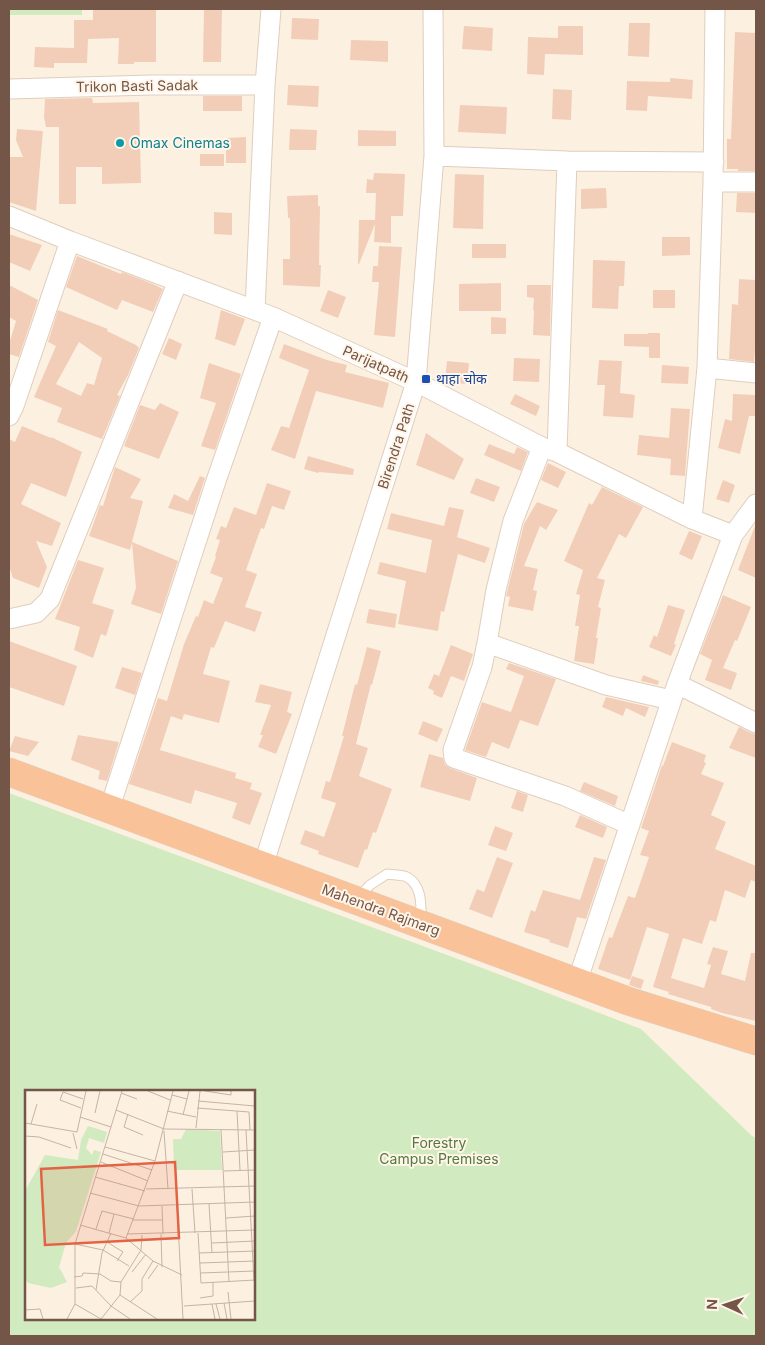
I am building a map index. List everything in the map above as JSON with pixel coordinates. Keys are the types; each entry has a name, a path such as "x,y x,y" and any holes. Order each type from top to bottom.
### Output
{"highway":[{"name":"Mahendra Rajmarg","path":"9,772 628,1001 756,1041"}],"street":[{"path":"255,310 265,85 271,9"},
{"name":"Birendra Path","path":"263,866 416,382 434,156 433,9"},
{"path":"692,519 708,368 714,162 715,9"},
{"name":"Trikon Basti Sadak","path":"9,89 151,84 265,85"},
{"path":"434,156 567,161 714,162"},
{"path":"567,161 550,449 513,521 496,590 482,667 453,750 454,758 564,796 630,825"},
{"path":"713,182 756,182"},
{"name":"Parijatpath","path":"9,216 70,241 273,317 416,382 692,519 733,535"},
{"path":"9,416 70,241"},
{"path":"9,619 36,613 50,599 178,281"},
{"path":"109,810 216,481 273,317"},
{"path":"708,368 756,373"},
{"path":"577,982 674,692 733,535 756,504"},
{"path":"487,644 606,685 674,692 756,724"}],"lane":[{"path":"355,900 370,885 387,874 407,877 416,886 421,901 421,924"}],"green space":[{"path":"9,9 82,9 82,15 9,15"},
{"name":"Forestry Campus Premises","path":"9,793 493,972 641,1029 756,1138 756,1336 9,1336"}],"building":[{"path":"93,9 156,9 156,62 118,64 119,38 88,39 87,63 54,63 54,68 34,67 35,47 74,48 74,20 93,20"},
{"path":"204,9 222,9 221,62 203,62"},
{"path":"292,18 319,19 318,40 291,39"},
{"path":"629,23 650,23 649,57 628,56"},
{"path":"464,26 493,28 492,51 462,49"},
{"path":"558,26 583,26 583,55 545,54 544,75 527,74 528,37 558,38"},
{"path":"735,32 756,33 756,171 727,169 727,139 731,139"},
{"path":"351,40 388,41 388,62 350,60"},
{"path":"670,78 693,80 692,99 648,96 647,111 626,110 627,81 670,82"},
{"path":"288,85 319,86 318,107 287,105"},
{"path":"553,89 572,90 571,120 552,119"},
{"path":"203,96 242,96 242,111 203,111"},
{"path":"92,98 93,103 139,102 141,183 102,184 102,167 76,167 76,204 59,204 59,127 46,127 44,117 45,99"},
{"path":"460,105 507,107 506,134 458,132"},
{"path":"17,129 43,131 36,211 9,202 9,157 23,157 16,140"},
{"path":"290,129 317,130 316,150 289,150"},
{"path":"358,130 396,131 396,146 358,146"},
{"path":"246,137 246,163 226,163 226,138"},
{"path":"200,154 224,154 224,166 200,166"},
{"path":"374,173 405,174 403,216 391,216 391,243 374,242 375,224 358,264 359,220 375,220 376,193 366,193 367,179 373,180"},
{"path":"455,174 484,175 483,229 453,228"},
{"path":"606,188 607,208 581,209 581,189"},
{"path":"737,193 756,193 756,213 736,212"},
{"path":"318,195 318,206 320,206 320,287 283,285 283,259 290,259 290,218 288,218 287,196"},
{"path":"214,212 232,213 232,235 214,234"},
{"path":"9,234 42,245 30,271 9,262"},
{"path":"662,237 690,237 690,255 662,256"},
{"path":"472,244 506,244 506,258 472,258"},
{"path":"379,246 402,247 395,337 374,335 379,282 372,282 373,266 378,266"},
{"path":"77,256 163,289 153,312 122,300 117,310 66,287"},
{"path":"593,260 625,261 624,286 619,286 618,309 592,308"},
{"path":"739,279 756,280 754,362 729,359 732,304 738,305"},
{"path":"501,283 501,311 459,311 459,284"},
{"path":"9,285 38,300 19,357 9,354 9,344 16,321 9,317"},
{"path":"527,285 551,285 550,336 533,335 534,298 527,297"},
{"path":"328,290 346,297 338,318 320,311"},
{"path":"653,290 675,290 675,308 653,308"},
{"path":"58,310 108,329 107,331 139,348 117,395 120,396 102,439 57,422 62,408 34,397 56,346 48,342","holes":["79,342 102,358 94,385 87,383 81,396 56,384"]},
{"path":"221,310 245,319 235,346 215,339"},
{"path":"491,317 506,318 506,334 491,334"},
{"path":"660,333 660,358 649,358 649,347 624,346 624,334"},
{"path":"169,338 182,344 176,360 162,354"},
{"path":"284,344 327,360 347,365 345,372 389,383 383,408 316,391 295,459 271,450 281,426 289,428 309,370 279,358"},
{"path":"514,358 540,359 539,382 513,381"},
{"path":"599,360 622,361 620,393 635,395 633,418 603,416 605,385 597,385"},
{"path":"447,361 469,363 467,384 445,382"},
{"path":"209,363 241,374 215,450 201,446 216,403 200,398"},
{"path":"662,365 689,367 688,384 661,383"},
{"path":"515,394 540,406 536,416 510,404"},
{"path":"733,394 756,395 756,416 749,416 740,454 718,448 725,419 732,421"},
{"path":"160,403 179,412 159,459 124,446 140,405 155,410"},
{"path":"671,408 690,409 685,476 670,475 671,459 637,455 639,435 669,438"},
{"path":"22,426 82,452 66,497 31,483 21,504 61,523 52,546 36,541 47,567 39,588 13,578 9,566 9,439 15,442"},
{"path":"426,433 464,459 454,480 416,465"},
{"path":"489,444 514,454 517,447 528,452 521,471 484,455"},
{"path":"308,456 354,469 353,475 318,473 304,469"},
{"path":"548,463 566,472 558,488 541,480"},
{"path":"115,467 141,479 130,498 143,501 132,542 178,561 161,614 131,604 136,588 132,543 130,550 89,536 100,505 103,506"},
{"path":"200,476 205,478 193,515 168,508 174,494 188,501"},
{"path":"476,478 500,487 494,502 470,493"},
{"path":"723,480 735,485 729,503 716,499"},
{"path":"267,483 291,491 284,510 272,506 264,529 261,528 246,570 257,574 245,607 262,612 255,632 225,621 214,648 211,647 203,674 230,681 219,723 184,714 182,720 171,716 160,750 236,773 235,778 252,783 250,789 262,793 250,825 232,818 237,803 195,790 191,804 129,784 158,698 167,701 184,644 196,616 198,617 204,600 213,604 223,578 210,573 220,540 216,539 221,526 226,528 234,507 256,515"},
{"path":"602,487 643,507 626,538 619,534 597,578 605,580 598,607 601,608 594,664 574,661 579,626 575,626 580,595 576,594 583,570 564,561 589,503 592,505"},
{"path":"537,502 558,510 546,530 540,526 524,566 538,569 533,590 537,591 533,611 508,606 510,597 506,596 524,524"},
{"path":"449,507 464,510 457,537 490,548 485,563 458,554 444,612 441,611 438,631 398,624 406,581 377,574 380,562 426,573 432,540 387,529 391,513 444,526"},
{"path":"756,526 756,578 738,570"},
{"path":"689,531 702,536 692,560 679,554"},
{"path":"78,560 104,568 92,603 114,610 106,636 101,634 93,658 74,650 80,627 55,619"},
{"path":"723,595 751,607 723,668 737,673 731,690 705,680 712,660 700,654"},
{"path":"668,605 685,610 674,644 676,645 671,656 649,647 654,635 657,637"},
{"path":"369,609 397,614 395,628 366,623"},
{"path":"9,641 77,666 64,706 9,687"},
{"path":"451,645 473,654 464,681 451,676 442,698 433,694 434,691 428,688 434,674 439,676"},
{"path":"367,647 381,651 356,744 368,748 359,776 392,789 376,833 373,832 358,868 318,854 319,851 300,844 305,830 324,837 336,803 321,798 326,781 330,782 344,736 342,736 355,684 357,685"},
{"path":"509,663 556,679 538,726 520,720 509,749 492,742 486,757 465,750 482,702 511,712 524,676 506,669"},
{"path":"122,667 142,673 135,695 115,688"},
{"path":"643,675 659,681 658,685 641,681"},
{"path":"260,684 292,692 287,712 292,714 276,754 258,747 263,735 260,735 271,705 255,702"},
{"path":"606,697 649,707 645,717 626,708 623,716 602,707"},
{"path":"423,721 443,729 437,742 418,734"},
{"path":"739,727 756,734 756,758 729,748"},
{"path":"78,735 119,742 107,781 98,779 100,771 71,760"},
{"path":"15,736 39,742 28,756 9,751"},
{"path":"672,742 706,755 704,762 706,763 701,774 724,783 711,815 726,822 715,849 756,866 756,882 751,880 745,898 725,890 716,922 710,920 702,944 683,938 671,978 704,988 711,965 707,964 713,947 728,951 721,974 745,981 751,953 756,953 756,1021 722,1013 711,1009 711,1007 668,994 669,992 653,987 669,934 647,927 630,980 598,969 609,937 612,938 628,896 635,898 649,857 640,855 649,831 641,828 662,765"},
{"path":"429,754 443,758 445,765 450,768 477,778 470,801 420,787"},
{"path":"584,782 618,796 615,806 580,791"},
{"path":"517,791 528,795 523,812 511,808"},
{"path":"580,815 607,827 603,838 575,827"},
{"path":"495,826 513,833 506,851 488,845"},
{"path":"497,857 513,863 492,918 469,909 477,889 484,892"},
{"path":"594,857 606,860 586,919 577,917 568,948 524,932 531,910 535,912 543,890 580,900"},
{"path":"632,976 644,980 641,989 629,985"}],"place":[{"name":"Omax Cinemas","path":"120,143"},
{"name":"थाहा चोक","path":"426,379"}]}
